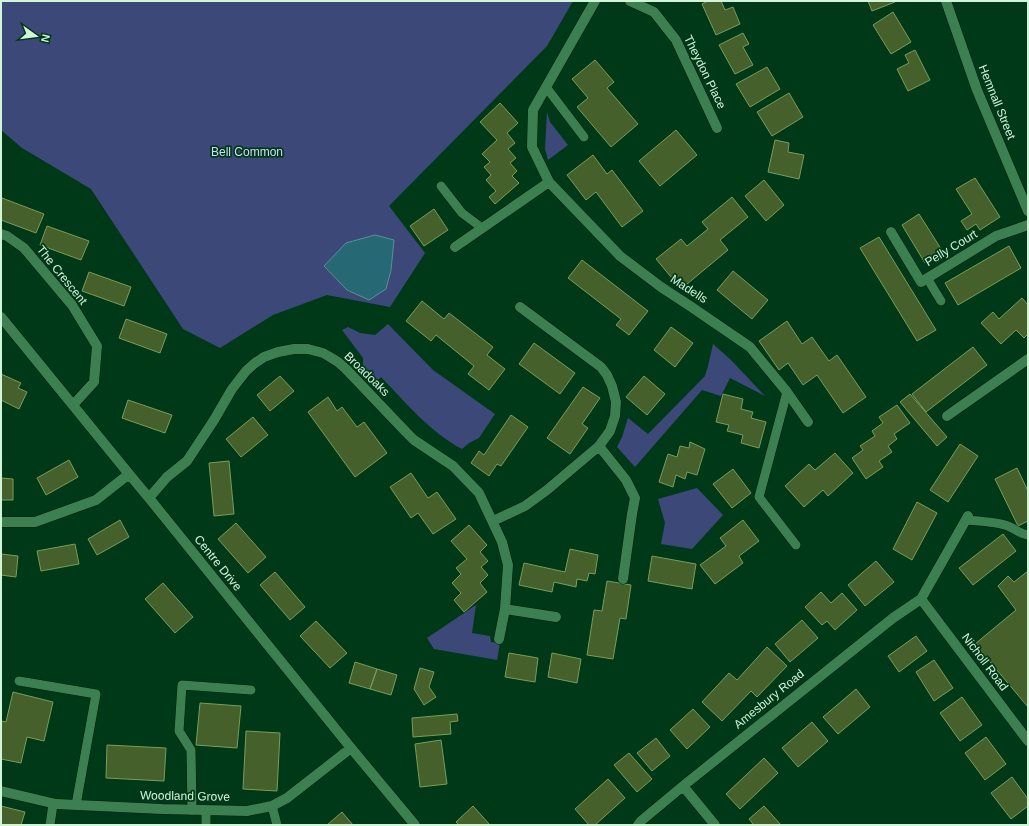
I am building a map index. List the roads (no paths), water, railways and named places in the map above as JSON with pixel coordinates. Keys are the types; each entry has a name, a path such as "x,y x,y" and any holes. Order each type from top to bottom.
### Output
{"street":[{"name":"Madells","path":"595,1 533,110 532,147 549,182 620,256 750,347 787,392 808,422"},
{"name":"Theydon Place","path":"630,1 654,12 676,40 717,128"},
{"name":"Hemnall Street","path":"946,1 977,90 1028,211"},
{"path":"456,247 549,182"},
{"name":"Pelly Court","path":"891,232 921,282 996,236 1028,225"},
{"name":"The Crescent","path":"1,234 8,236 24,248 72,305 96,346 94,382 73,405"},
{"path":"493,521 525,506 547,490 599,446 610,430 615,416 616,402 612,386 601,367 520,307"},
{"name":"Centre Drive","path":"1,316 415,825"},
{"name":"Broadoaks","path":"149,498 167,477 187,461 232,389 246,371 255,363 264,357 278,352 294,349 308,349 323,353 338,362 414,440 453,466 478,494 493,521 502,542 508,565 505,608 499,639"},
{"path":"947,416 1028,359"},
{"path":"599,446 626,480 635,498 623,579"},
{"path":"1,522 35,522 96,500 129,474"},
{"path":"921,599 967,518"},
{"name":"Nicholl Road","path":"921,599 1028,741"},
{"name":"Amesbury Road","path":"638,825 683,786 893,618 921,599"},
{"path":"505,608 556,617"},
{"name":"Woodland Grove","path":"1,791 53,804 247,811 272,806 287,798 351,748"},
{"path":"683,786 715,825"}],"lane":[{"path":"546,87 584,137"},
{"path":"441,186 462,213 482,228"},
{"path":"927,278 941,301"},
{"path":"787,392 759,497 796,545"},
{"path":"967,518 1007,526 1022,534 1028,535"},
{"path":"19,681 96,694 76,805"},
{"path":"192,810 191,750 179,731 182,685 251,690"},
{"path":"50,825 53,804"},
{"path":"272,806 277,825"},
{"path":"206,810 206,825"}],"park label":[{"name":"Bell Common","path":"247,152"}]}
